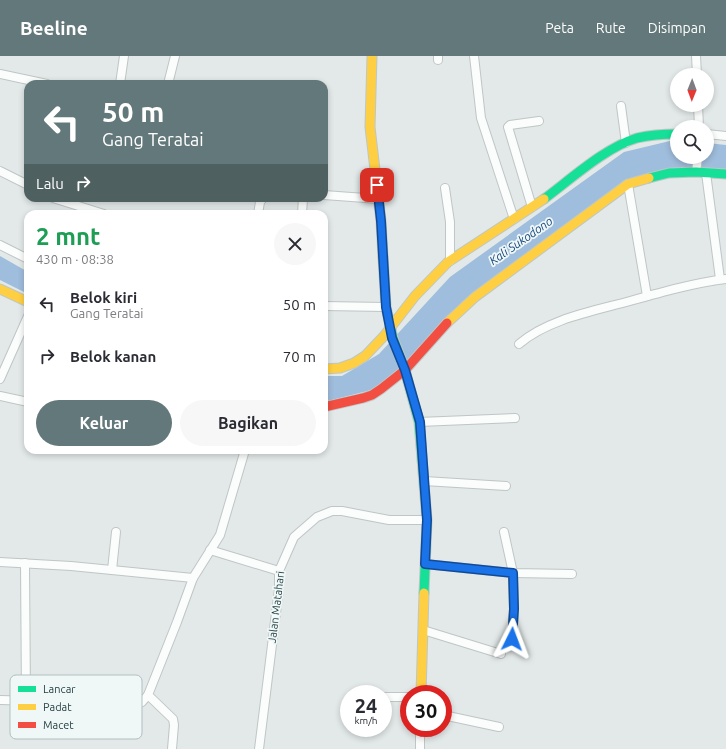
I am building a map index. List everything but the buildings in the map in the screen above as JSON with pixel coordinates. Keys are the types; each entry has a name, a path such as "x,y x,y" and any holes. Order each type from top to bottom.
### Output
{"street":[{"path":"121,80 124,56"},
{"path":"169,80 175,56"},
{"path":"372,56 370,127 381,221 386,307 392,338 404,369 420,422 427,520 421,685"},
{"path":"474,56 481,118 514,219"},
{"path":"696,56 697,68"},
{"path":"0,74 28,80"},
{"path":"621,106 626,143"},
{"path":"532,207 508,127 510,125 539,121"},
{"path":"328,368 346,366 364,358 390,329 409,302 426,283 450,261 532,207 612,150 633,140 652,135 670,134"},
{"path":"714,135 726,136"},
{"path":"696,171 697,164"},
{"path":"0,171 24,183"},
{"path":"328,406 352,402 372,395 404,369 470,301 628,184 669,173 696,171 726,174"},
{"path":"519,344 530,335 541,329 574,316 703,282 723,279 706,173"},
{"path":"628,184 647,296"},
{"path":"445,188 450,222 450,261"},
{"path":"328,195 378,200"},
{"path":"73,202 94,210"},
{"path":"0,245 24,256"},
{"path":"1,291 24,300"},
{"path":"328,306 386,307"},
{"path":"0,379 24,325"},
{"path":"0,396 24,401"},
{"path":"420,422 515,418"},
{"path":"142,702 148,695 193,578 220,535 244,454"},
{"path":"424,481 506,486"},
{"name":"Jalan Matahari","path":"259,749 279,589 279,571 294,537 317,516 332,511 342,511 390,520 427,520"},
{"path":"112,570 116,532"},
{"path":"504,532 513,573 514,609 512,639"},
{"path":"210,550 279,571"},
{"path":"0,562 112,570 193,578"},
{"path":"25,563 26,675"},
{"path":"425,564 513,573 572,574"},
{"path":"423,630 501,654"},
{"path":"148,695 173,719 174,726 172,749"},
{"path":"0,700 10,700"},
{"path":"452,717 498,727"},
{"path":"420,737 420,749"}],"water":[{"name":"Kali Sukodono","path":"670,141 670,164 714,164 714,144 726,145 726,170 625,180 463,301 411,360 375,389 328,401 328,376 342,376 379,354 450,277 624,152"},
{"path":"0,256 24,270 24,292 0,280"}],"traffic: fast":[{"path":"544,199 589,164 625,142 647,136 670,134"},
{"path":"649,178 669,173 696,172 726,174"},
{"path":"383,257 386,307 393,338 405,370 419,422 427,520 424,593"}],"traffic: slow":[{"path":"372,56 370,127 381,221 383,257"},
{"path":"447,323 475,297 628,184 649,178"},
{"path":"328,369 340,368 354,363 365,356 384,336 415,296 448,262 544,199"},
{"path":"0,289 24,300"},
{"path":"421,685 424,593"}],"traffic: jam":[{"path":"328,406 363,398 372,395 381,389 405,370 447,323"}],"route":[{"path":"377,185 381,221 386,307 392,338 405,370 420,422 427,520 425,564 513,573 514,609 512,639"}]}
